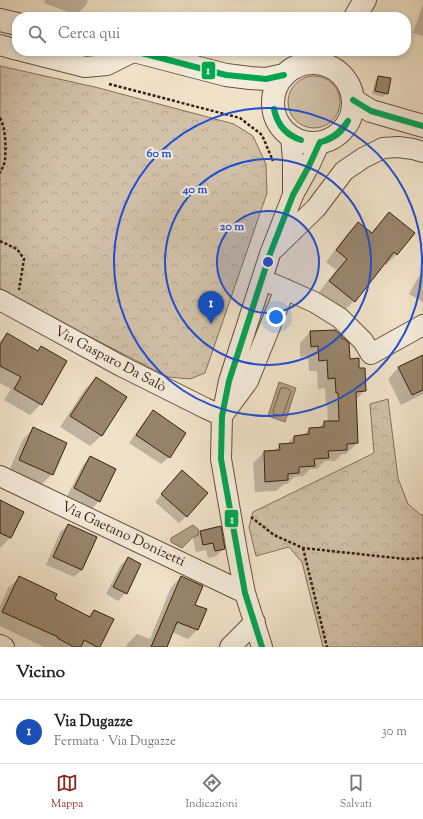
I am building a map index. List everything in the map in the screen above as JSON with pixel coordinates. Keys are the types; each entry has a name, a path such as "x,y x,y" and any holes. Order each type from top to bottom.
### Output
{"street":[{"path":"358,12 365,0"},
{"path":"0,20 12,23"},
{"path":"0,45 12,49"},
{"path":"43,56 85,66 107,65 125,56"},
{"path":"154,56 226,75 250,78 266,78 284,75"},
{"path":"338,56 341,74"},
{"path":"315,57 321,64 341,74 351,90 353,100 350,118 338,134 330,139 310,143 300,141 281,128 275,117 273,104 274,94 284,75 315,57"},
{"path":"226,75 273,104"},
{"path":"353,100 371,111 413,123"},
{"path":"345,126 413,123"},
{"path":"291,136 293,195"},
{"path":"262,647 245,593 238,558 222,459 222,416 228,381 270,254 293,195 320,142"},
{"path":"270,254 316,208 344,171 363,158 383,148 398,147 423,152"},
{"path":"261,280 314,302 340,318 363,341 371,354 423,325"},
{"path":"222,416 248,381 284,289"},
{"name":"Via Gasparo Da Salò","path":"8,305 120,366 222,416"},
{"name":"Via Gaetano Donizetti","path":"0,476 245,593"},
{"path":"230,647 255,622"},
{"path":"0,645 4,647"}],"path":[{"path":"103,82 240,118 262,135 273,159 274,166"},
{"path":"0,118 3,122 5,143 5,162 0,173"},
{"path":"0,241 17,249 24,259 8,305"},
{"path":"248,515 274,535 303,548 405,559 423,558"},
{"path":"303,548 328,647"}],"green space":[{"path":"0,66 95,87 234,124 253,136 266,164 267,193 205,373 190,379 168,377 28,305 0,288"},
{"path":"314,76 324,78 332,84 338,92 340,102 338,112 332,120 324,126 314,128 304,126 296,120 290,112 288,102 290,92 296,84 304,78"},
{"path":"388,399 398,478 408,504 423,515 423,647 323,647 302,562 289,547 256,556 249,527 253,512 374,453 370,404"}],"water":[{"path":"279,382 296,388 285,422 268,416"},
{"path":"193,525 199,530 198,535 192,538 182,548 171,542 171,538"}],"building":[{"path":"378,76 391,78 388,94 375,91"},
{"path":"389,212 415,233 397,255 394,252 355,302 329,281 347,259 336,250 358,222 372,233"},
{"path":"335,330 342,336 342,339 344,338 349,343 350,359 359,358 359,368 365,368 366,391 356,392 358,443 347,444 347,450 328,451 329,458 314,459 315,466 299,467 299,473 288,474 288,480 265,482 264,451 280,450 279,444 294,443 294,436 309,434 309,428 324,427 324,421 339,421 338,393 336,393 335,378 328,379 327,360 319,361 318,346 311,347 310,331"},
{"path":"7,333 38,351 41,346 67,361 42,405 14,389 21,377 0,366 0,345"},
{"path":"423,355 423,390 412,395 398,367"},
{"path":"96,377 127,397 102,436 70,416"},
{"path":"153,410 186,433 170,458 136,435"},
{"path":"33,427 67,443 53,475 19,460"},
{"path":"90,456 116,469 100,502 74,488"},
{"path":"182,470 208,493 187,517 161,494"},
{"path":"0,500 24,512 11,538 0,533"},
{"path":"68,524 97,537 82,570 53,557"},
{"path":"221,526 225,549 215,551 213,543 203,545 200,531"},
{"path":"128,557 141,564 127,594 113,587"},
{"path":"19,576 57,594 55,599 90,617 94,610 114,619 100,647 97,647 84,640 81,647 74,647 57,638 58,637 2,612"},
{"path":"181,576 203,586 195,605 207,609 198,630 177,622 167,647 151,647"}],"transit line":[{"name":"1","path":"153,56 226,75 266,79 284,75"},
{"name":"1","path":"353,100 371,111 423,126"},
{"name":"1","path":"274,109 280,124 286,132 301,140"},
{"name":"1","path":"274,109 277,120 283,129 290,135 301,140"},
{"name":"1","path":"321,142 336,134 348,121"},
{"name":"1","path":"321,142 337,135 348,121"},
{"name":"1","path":"262,647 245,593 221,459 222,416 229,381 270,254 293,195 320,142"}],"place":[{"name":"Via Dugazze","path":"211,324"}]}
